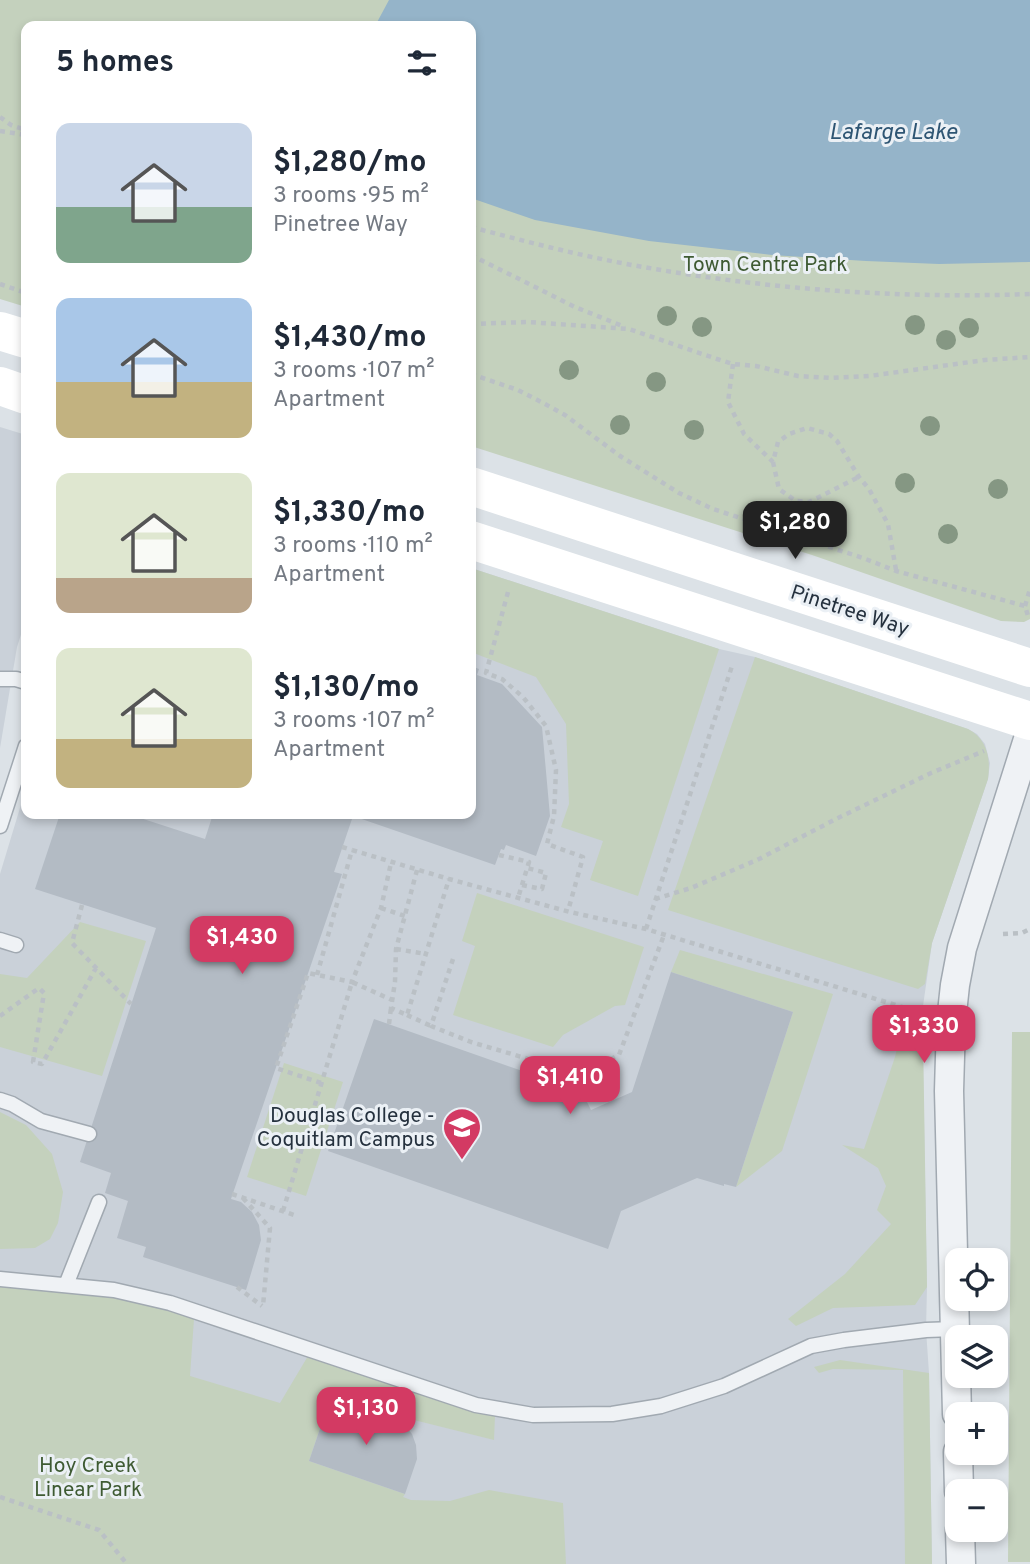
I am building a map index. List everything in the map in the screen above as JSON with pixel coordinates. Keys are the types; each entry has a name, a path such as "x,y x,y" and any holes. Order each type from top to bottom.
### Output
{"main road":[{"path":"0,331 21,338"},
{"path":"0,386 21,393"},
{"name":"Pinetree Way","path":"476,488 1030,668"},
{"path":"476,542 1030,721"}],"street":[{"path":"955,1325 949,1091 955,985 968,930 1030,733"},
{"path":"960,1542 961,1564"}],"lane":[{"path":"0,679 21,680"},
{"path":"0,827 21,762"},
{"path":"0,940 16,944"},
{"path":"0,1100 41,1121 89,1135"},
{"path":"66,1285 99,1202"},
{"path":"0,1279 114,1290 170,1303 476,1405 533,1415 612,1414 661,1406 724,1386 817,1344 945,1329"}],"path":[{"path":"0,117 21,130"},
{"path":"0,131 21,133"},
{"path":"476,228 630,265 770,286 909,296 1030,293"},
{"path":"476,258 575,307 629,329 717,359 798,376 831,379 869,376 985,360 1030,357"},
{"path":"0,284 21,291"},
{"path":"476,324 528,322 629,329"},
{"path":"733,363 729,402 744,434 773,462"},
{"path":"476,376 518,390 565,415 620,456 679,493 713,509 896,570 1025,606"},
{"path":"859,477 808,502 796,501 779,489 773,462 778,443 789,434 807,428 829,434 837,441 869,489 888,524 896,570"},
{"path":"1030,589 1025,606 1030,617"},
{"path":"508,592 486,673 502,679 523,697 546,726 556,770 554,816 547,844 583,857 568,911"},
{"path":"646,929 732,666"},
{"path":"655,899 691,888 757,860 931,773 984,751"},
{"path":"342,847 518,898 646,929 922,1013"},
{"path":"317,975 352,850"},
{"path":"499,855 529,862 518,898"},
{"path":"283,1211 352,982 381,908 391,863"},
{"path":"522,885 542,890 546,873 527,868"},
{"path":"389,1024 396,949 417,870"},
{"path":"407,1015 449,879"},
{"path":"82,905 72,943 131,1004"},
{"path":"381,908 405,916"},
{"path":"1003,934 1022,933 1030,929"},
{"path":"391,1008 471,1041 532,1060 584,1072 619,1055 664,935"},
{"path":"396,949 426,954"},
{"path":"431,1026 453,958"},
{"path":"0,1016 39,988 44,993 33,1062 42,1064 96,968"},
{"path":"321,1083 276,1068 308,973 352,982 392,1000"},
{"path":"232,1194 297,1216"},
{"path":"237,1287 263,1306 270,1228 243,1198"},
{"path":"0,1497 99,1530 127,1564"}],"shaded area":[{"path":"0,427 21,433 21,635 0,748"},
{"name":"Douglas College - Coquitlam Campus","path":"476,570 719,649 755,657 977,734 985,744 990,763 988,779 932,943 922,1013 932,1564 482,1564 0,1312 0,874 21,805 21,819 476,819"}],"green space":[{"name":"Town Centre Park","path":"0,0 1030,0 1030,619 1024,622 1001,621 812,555 476,448 476,21 21,21 21,305 0,299"},
{"path":"476,570 719,649 638,896 590,880 603,841 561,827 569,804 566,724 536,677 476,654"},
{"path":"755,657 968,729 980,738 986,750 988,779 932,943 925,984 918,989 668,910"},
{"path":"477,893 644,947 625,1005 615,1006 563,1035 553,1047 453,1015 475,946 462,941"},
{"path":"80,922 146,941 102,1076 0,1047 0,974 27,978"},
{"path":"680,950 833,994 782,1151 736,1187 793,1012 671,972"},
{"path":"905,1015 916,1034 923,1035 927,1287 915,1305 833,1308 796,1326 788,1319 845,1274 891,1224 877,1210 886,1186 878,1168 842,1145 864,1149 895,1057"},
{"path":"1012,1032 1030,1032 1030,1562 1008,1562"},
{"path":"284,1063 343,1082 306,1196 247,1177"},
{"path":"0,1112 26,1125 52,1154 63,1192 58,1223 50,1239 35,1248 0,1249"},
{"name":"Hoy Creek Linear Park","path":"0,1284 134,1295 192,1315 194,1319 190,1376 280,1403 308,1356 495,1416 494,1440 330,1399 309,1461 405,1494 403,1497 411,1500 450,1501 489,1490 563,1503 566,1564 0,1564"},
{"path":"840,1360 929,1373 932,1564 905,1564 903,1370 833,1369 819,1373 814,1367"}],"water":[{"name":"Lafarge Lake","path":"389,0 1030,0 1030,262 939,264 772,255 649,241 535,220 476,200 476,21 378,21"}],"building":[{"path":"476,668 479,669 477,675 502,684 542,727 550,816 536,856 506,845 504,850 501,849 495,865 362,819 476,819"},
{"path":"58,819 143,819 205,839 211,819 352,819 334,872 342,874 231,1199 241,1202 252,1212 259,1225 261,1240 246,1290 143,1257 146,1247 117,1238 128,1201 105,1193 111,1173 80,1162 156,928 35,889"},
{"path":"671,972 793,1012 736,1187 697,1178 621,1211 608,1249 328,1151 374,1019 582,1092 591,1110 632,1092"},
{"path":"330,1399 405,1426 412,1434 417,1459 405,1494 309,1461"}],"place":[{"name":"Douglas College - Coquitlam Campus","path":"462,1161"}]}
